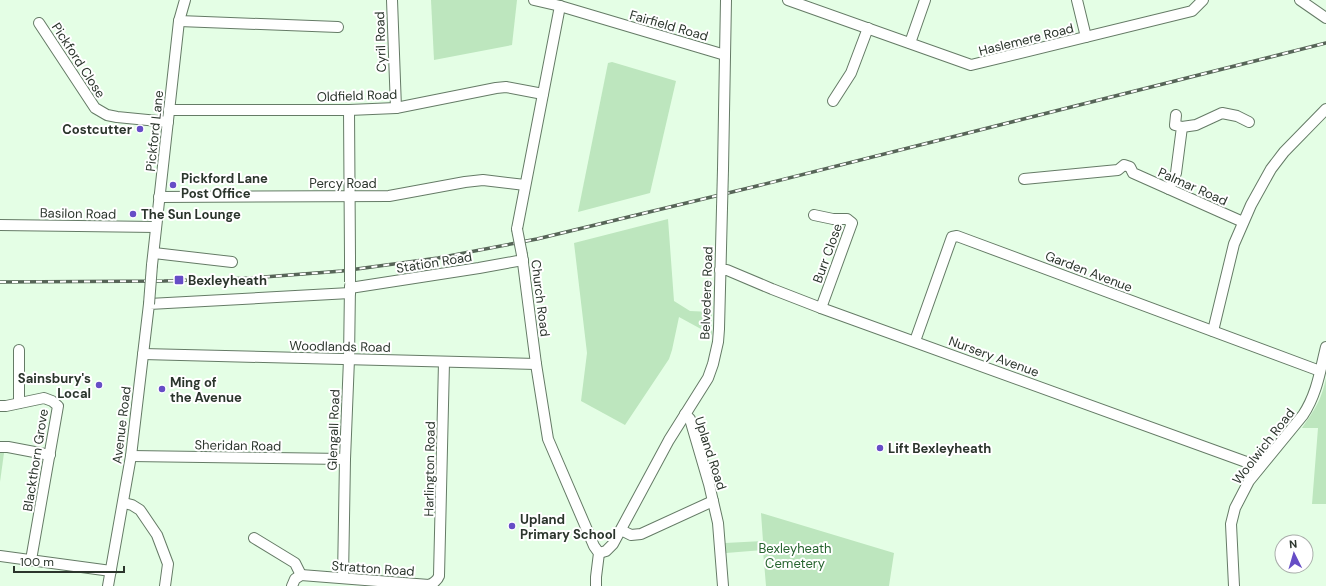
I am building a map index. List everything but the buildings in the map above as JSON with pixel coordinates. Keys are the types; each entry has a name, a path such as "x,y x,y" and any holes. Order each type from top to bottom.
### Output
{"street":[{"name":"Pickford Lane","path":"152,265 180,21 185,0"},
{"name":"Cyril Road","path":"392,0 396,108"},
{"name":"Fairfield Road","path":"534,0 560,6 725,55"},
{"name":"Belvedere Road","path":"599,553 606,551 621,530 644,485 685,414 708,378 713,364 718,342 726,0"},
{"name":"Haslemere Road","path":"788,0 971,65 1192,10 1202,0"},
{"path":"910,43 925,0"},
{"path":"1077,0 1086,37"},
{"path":"1300,0 1325,18"},
{"name":"Church Road","path":"560,6 517,229 548,439 594,546 599,553"},
{"path":"180,21 338,27"},
{"name":"Pickford Close","path":"39,23 95,108 107,115 168,122"},
{"path":"834,101 851,73 868,28"},
{"name":"Oldfield Road","path":"169,110 348,110 396,108 506,87 543,94"},
{"path":"1213,331 1234,244 1251,205 1271,169 1284,152 1326,109"},
{"name":"Glengall Road","path":"343,578 350,288 348,110"},
{"path":"1176,115 1175,125 1182,127 1196,125 1222,113 1236,116 1249,122"},
{"path":"1169,189 1176,173 1182,127"},
{"name":"Palmar Road","path":"1031,181 1118,170 1124,166 1130,167 1133,173 1243,222"},
{"name":"Percy Road","path":"159,197 389,196 484,180 525,185"},
{"name":"Burr Close","path":"814,214 833,219 855,220 821,308"},
{"name":"Basilon Road","path":"0,226 156,227"},
{"name":"Garden Avenue","path":"915,341 952,237 957,236 1320,371"},
{"path":"154,253 232,262"},
{"name":"Station Road","path":"149,304 350,288 479,268 522,257"},
{"name":"Avenue Road","path":"108,586 112,571 131,456 149,304 152,265"},
{"name":"Nursery Avenue","path":"720,270 727,270 772,290 1260,467"},
{"name":"Woolwich Road","path":"1234,586 1231,524 1235,508 1249,481 1309,406 1314,396 1326,347"},
{"name":"Blackthorn Grove","path":"19,350 19,403"},
{"name":"Woodlands Road","path":"143,354 536,364"},
{"name":"Harlington Road","path":"439,576 444,362"},
{"name":"Blackthorn Grove","path":"0,406 44,398 52,401 58,406 31,560"},
{"name":"Upland Road","path":"685,414 690,420 709,484 718,523 723,586"},
{"path":"0,447 8,447 50,455"},
{"name":"Sheridan Road","path":"131,456 345,459"},
{"name":"Upland Road","path":"621,530 631,535 641,534 713,501"},
{"path":"124,503 132,505 140,510 157,535 168,564 165,586"},
{"path":"254,538 295,563 301,575 295,579 292,586"},
{"path":"596,586 599,553"},
{"path":"0,556 112,571"},
{"name":"Stratton Road","path":"301,575 429,585 435,582 439,576"}],"green space":[{"path":"431,0 517,0 512,45 434,60"},
{"path":"612,62 676,81 650,193 578,212 608,63"},
{"path":"668,219 674,301 690,311 712,312 712,335 679,317 669,359 625,425 581,401 587,353 574,243"},
{"path":"1326,378 1326,504 1312,504 1318,428 1302,428 1317,404"},
{"path":"0,452 4,453 0,482"},
{"name":"Bexleyheath Cemetery","path":"761,513 894,553 889,586 766,586 763,550 726,553 725,543 763,541"}],"railway":[{"path":"0,282 164,281 252,278 342,271 438,258 537,239 757,186 1326,43"}],"place":[{"name":"Costcutter","path":"140,129"},
{"name":"Pickford Lane Post Office","path":"173,185"},
{"name":"The Sun Lounge","path":"133,214"},
{"name":"Bexleyheath","path":"179,280"},
{"name":"Sainsbury's Local","path":"99,385"},
{"name":"Ming of the Avenue","path":"162,389"},
{"name":"Lift Bexleyheath","path":"880,448"},
{"name":"Upland Primary School","path":"512,526"}]}
